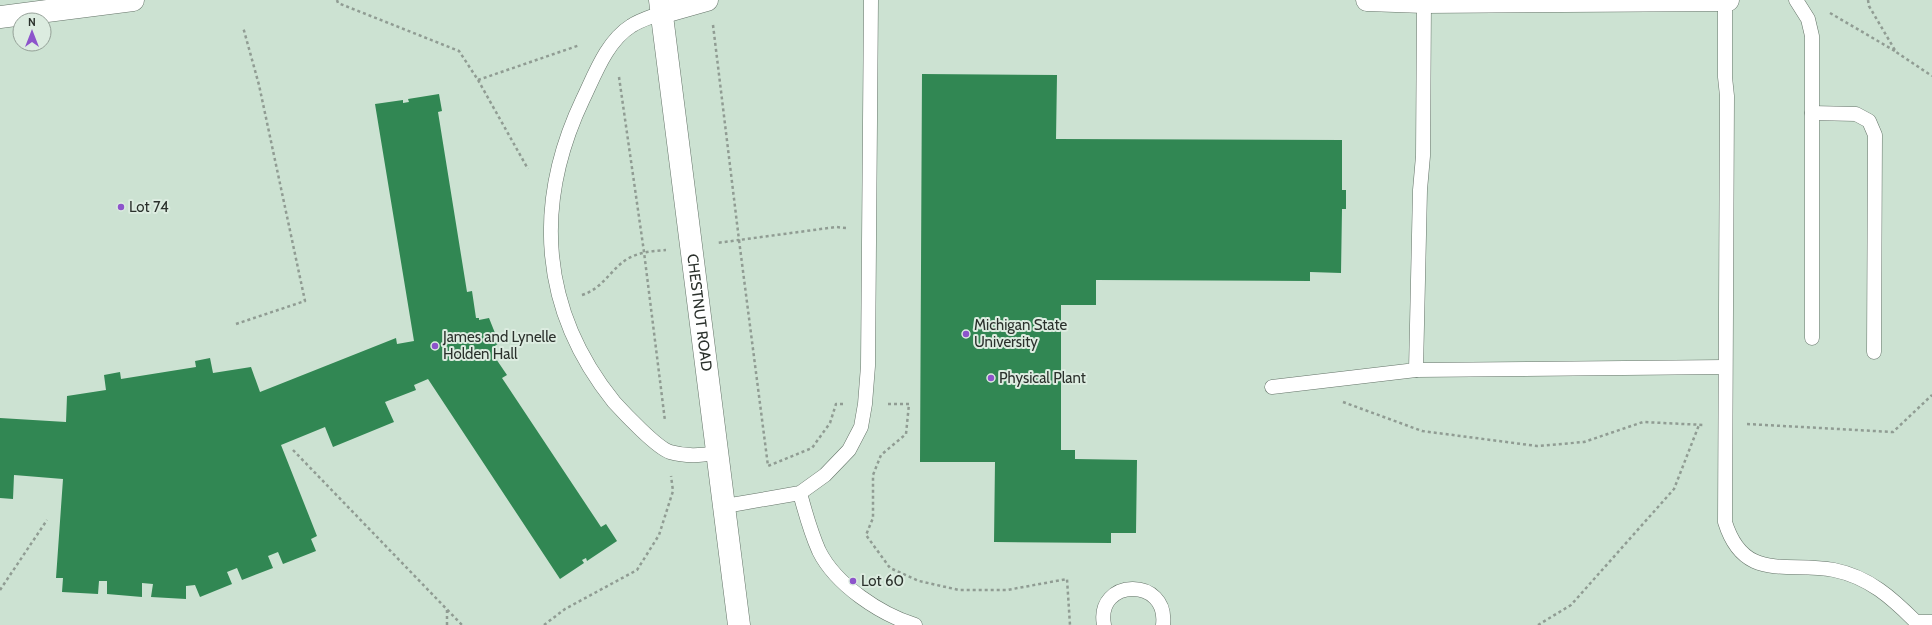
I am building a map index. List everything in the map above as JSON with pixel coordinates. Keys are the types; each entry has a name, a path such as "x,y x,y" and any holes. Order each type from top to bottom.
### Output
{"street":[{"path":"0,17 133,0"},
{"path":"660,6 707,0"},
{"path":"1367,0 1424,2 1726,0"},
{"name":"CHESTNUT ROAD","path":"660,6 739,625"}],"lane":[{"path":"725,506 800,493 826,475 848,450 861,427 865,404 868,344 871,0"},
{"path":"1726,0 1725,77 1727,96 1724,423 1725,522 1730,538 1744,556 1762,565 1834,570 1857,577 1888,595 1916,623 1932,622"},
{"path":"1796,0 1808,19 1812,36 1812,338"},
{"path":"1416,370 1420,190 1423,156 1424,2"},
{"path":"660,6 631,26 614,42 567,134 558,165 552,196 552,252 561,301 571,331 585,359 602,386 621,410 644,432 669,452 693,456 718,453"},
{"path":"1812,113 1856,114 1869,121 1875,135 1874,352"},
{"path":"1272,387 1416,370 1725,367"},
{"path":"800,493 820,552 833,570 848,586 865,600 884,612 915,625"},
{"path":"1104,625 1102,618 1104,608 1109,600 1116,593 1126,589 1136,588 1146,591 1160,604 1163,614 1163,625"}],"path":[{"path":"337,0 338,3 459,51 478,80 528,169"},
{"path":"1868,0 1869,6 1896,52"},
{"path":"1830,13 1896,52 1932,76"},
{"path":"236,324 305,301 259,85 243,27"},
{"path":"544,625 565,609 637,570 659,535 673,491 644,252 614,42"},
{"path":"478,80 580,45"},
{"path":"1336,401 1422,431 1537,446 1584,442 1642,422 1699,425 1724,423 1893,432 1932,395"},
{"path":"1538,625 1571,605 1674,489 1699,425"},
{"path":"293,450 462,625"},
{"path":"0,590 47,520"},
{"path":"447,625 448,610"}],"shaded area":[{"name":"Michigan State University","path":"0,0 1932,0 1932,625 0,625"}],"building":[{"name":"Physical Plant","path":"922,74 1057,75 1056,139 1342,140 1342,190 1346,190 1346,209 1342,209 1341,273 1310,272 1310,281 1096,280 1096,305 1061,305 1061,450 1075,450 1075,459 1137,460 1136,533 1111,533 1111,543 994,542 995,462 920,462"},
{"name":"James and Lynelle Holden Hall","path":"439,94 442,111 438,112 467,292 472,291 476,318 479,318 479,320 489,318 499,343 492,348 494,352 492,353 507,375 502,378 601,527 606,524 617,541 587,561 586,558 582,560 584,563 560,579 428,379 414,385 416,390 385,402 394,422 333,447 325,427 281,445 317,536 311,539 316,551 283,564 278,552 268,556 273,568 242,580 237,568 227,572 232,584 200,597 195,585 186,586 186,599 151,597 153,584 142,583 142,597 107,594 107,581 99,581 98,594 62,592 63,578 56,578 63,479 14,475 13,499 0,498 0,418 66,422 67,396 106,390 104,375 120,372 121,379 196,367 195,361 210,358 213,373 251,367 260,392 396,338 397,344 414,341 375,104 403,100 403,103 409,102 408,99"}],"place":[{"name":"Lot 74","path":"121,207"},
{"name":"Michigan State University","path":"966,334"},
{"name":"James and Lynelle Holden Hall","path":"435,346"},
{"name":"Physical Plant","path":"991,378"},
{"name":"Lot 60","path":"853,581"}]}
